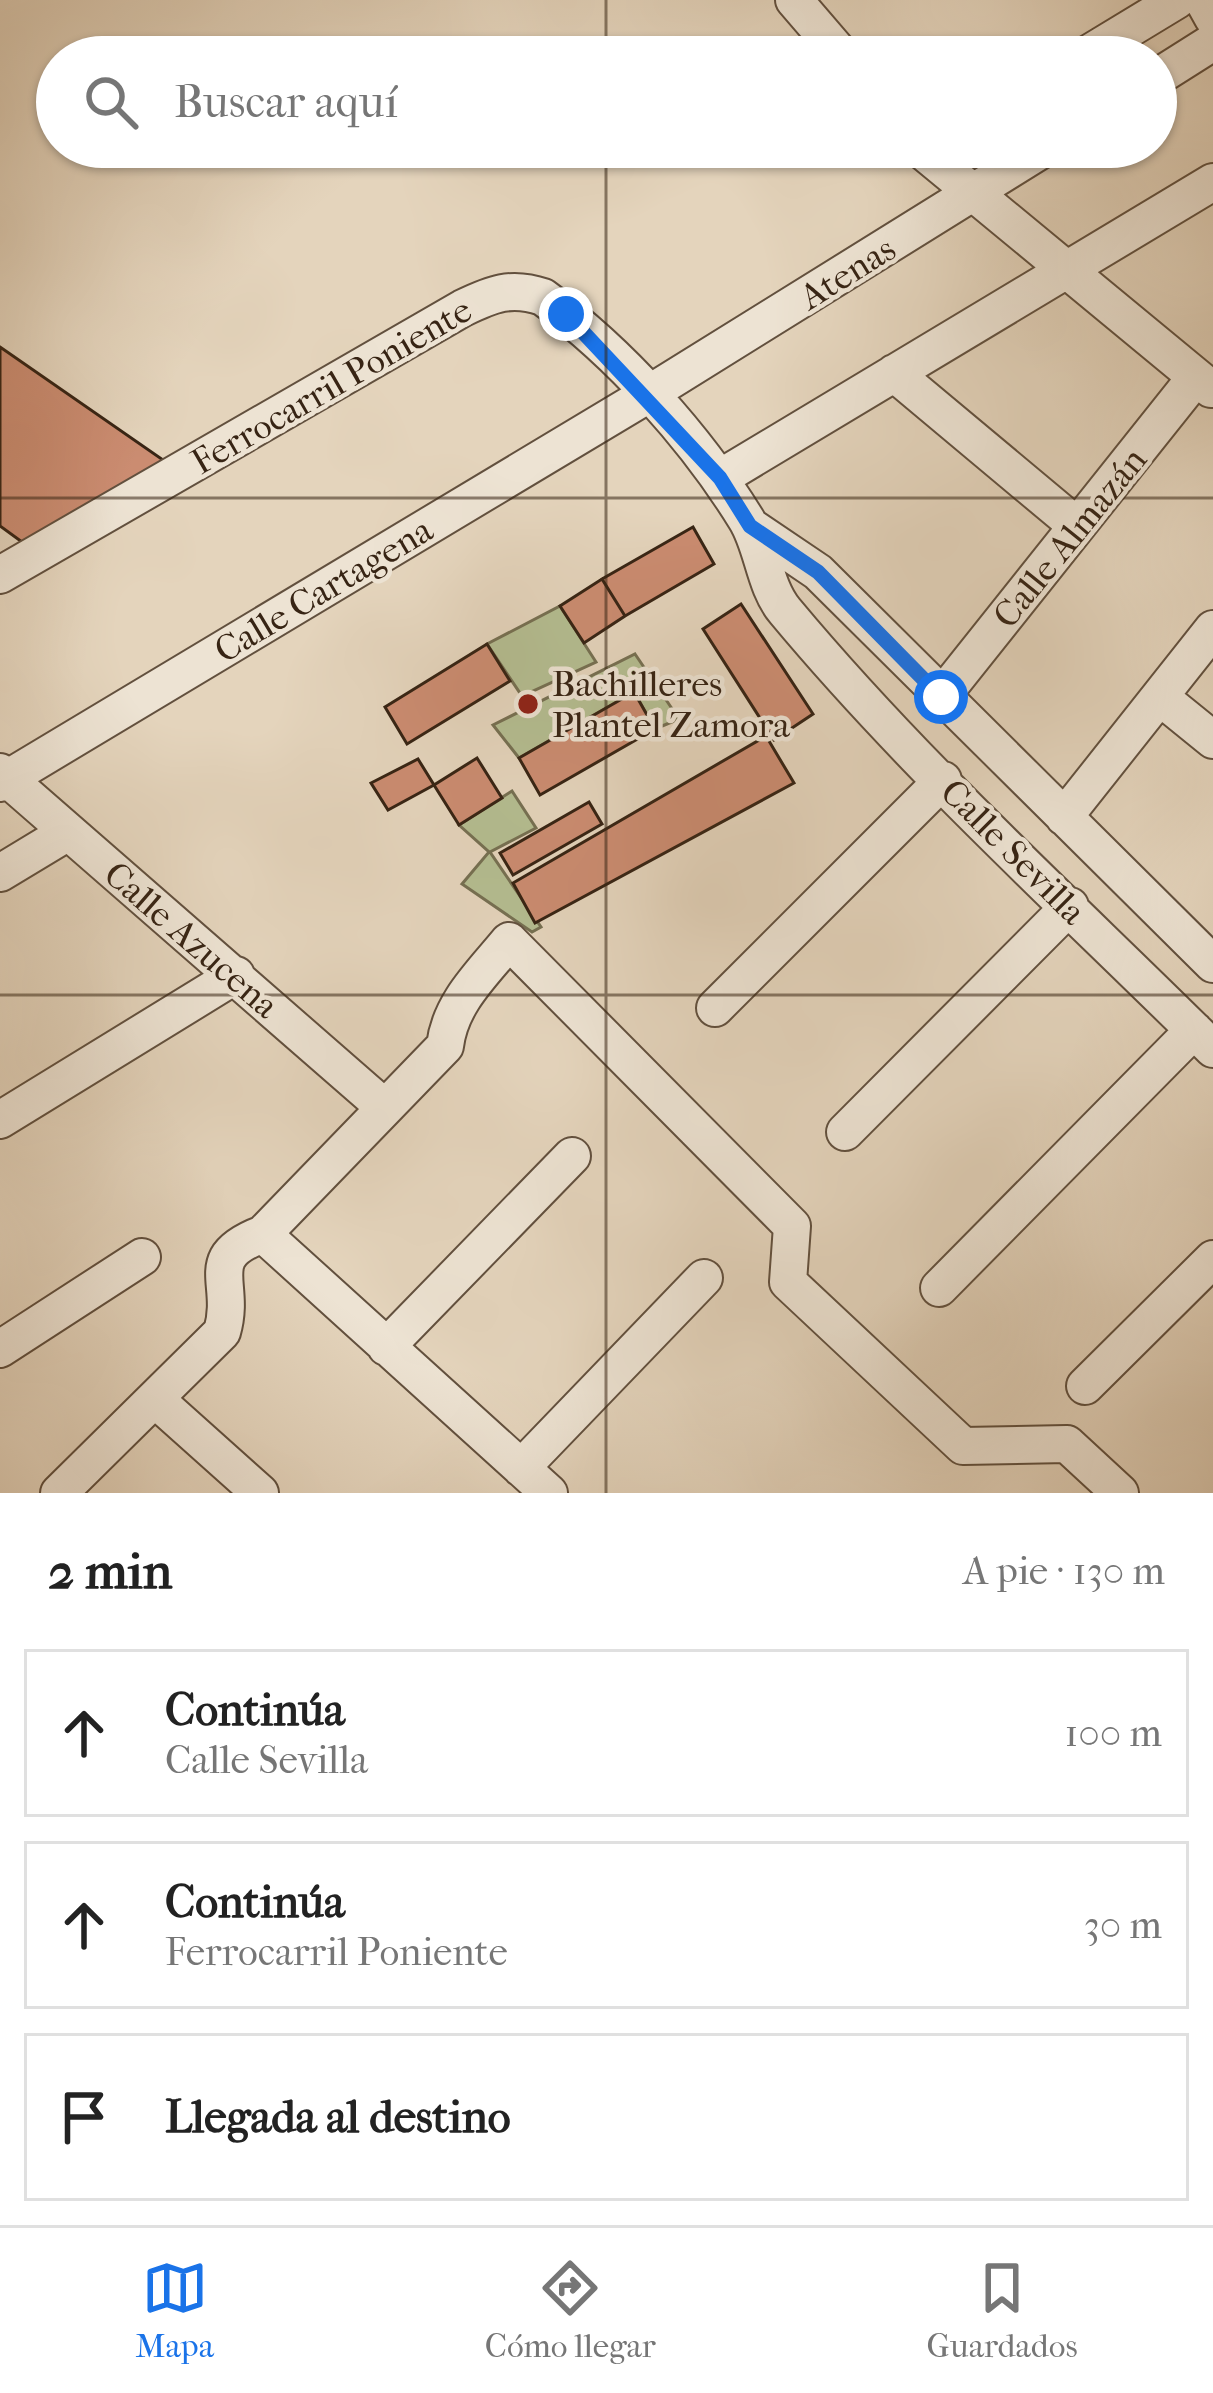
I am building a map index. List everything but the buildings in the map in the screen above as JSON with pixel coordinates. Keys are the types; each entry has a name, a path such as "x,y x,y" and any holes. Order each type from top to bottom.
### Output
{"street":[{"path":"1118,36 1177,0"},
{"path":"1203,0 1213,18"},
{"path":"814,6 831,36"},
{"path":"1177,64 1213,41"},
{"path":"950,168 1205,384"},
{"name":"Atenas","path":"646,395 1012,168"},
{"path":"720,478 1213,182"},
{"name":"Ferrocarril Poniente","path":"0,575 497,292 522,289 543,297 646,395"},
{"path":"894,373 1076,526"},
{"name":"Calle Almazán","path":"941,697 1076,526 1205,384"},
{"name":"Calle Sevilla","path":"646,395 720,478 750,526 781,606 943,780 1203,1039"},
{"name":"Calle Cartagena","path":"2,778 646,395"},
{"name":"Calle Sevilla","path":"750,526 818,572 1213,964"},
{"path":"1064,817 1211,637"},
{"path":"1160,697 1213,740"},
{"name":"Calle Azucena","path":"2,778 384,1107"},
{"path":"715,1008 943,780"},
{"path":"0,873 68,832"},
{"path":"1106,942 1148,900"},
{"path":"845,1132 1070,906"},
{"path":"59,1493 222,1332 225,1259 235,1245 263,1234 446,1046 448,1023 460,1000 509,941 792,1226 788,1282 963,1446 1067,1444 1120,1493"},
{"path":"0,1120 236,975"},
{"path":"939,1288 1203,1039"},
{"path":"386,1348 572,1156"},
{"path":"263,1234 549,1493"},
{"path":"0,1349 142,1257"},
{"path":"1085,1386 1213,1259"},
{"path":"521,1468 704,1278"},
{"path":"155,1399 260,1493"}],"green space":[{"path":"560,606 596,662 522,696 487,644"},
{"path":"635,654 679,719 655,729 634,692 519,758 493,725"},
{"path":"512,791 536,828 490,852 541,927 532,932 462,884 489,852 459,825"}],"place":[{"name":"Bachilleres Plantel Zamora","path":"528,704"}],"route":[{"path":"566,314 720,478 750,526 818,572 941,697"}]}
